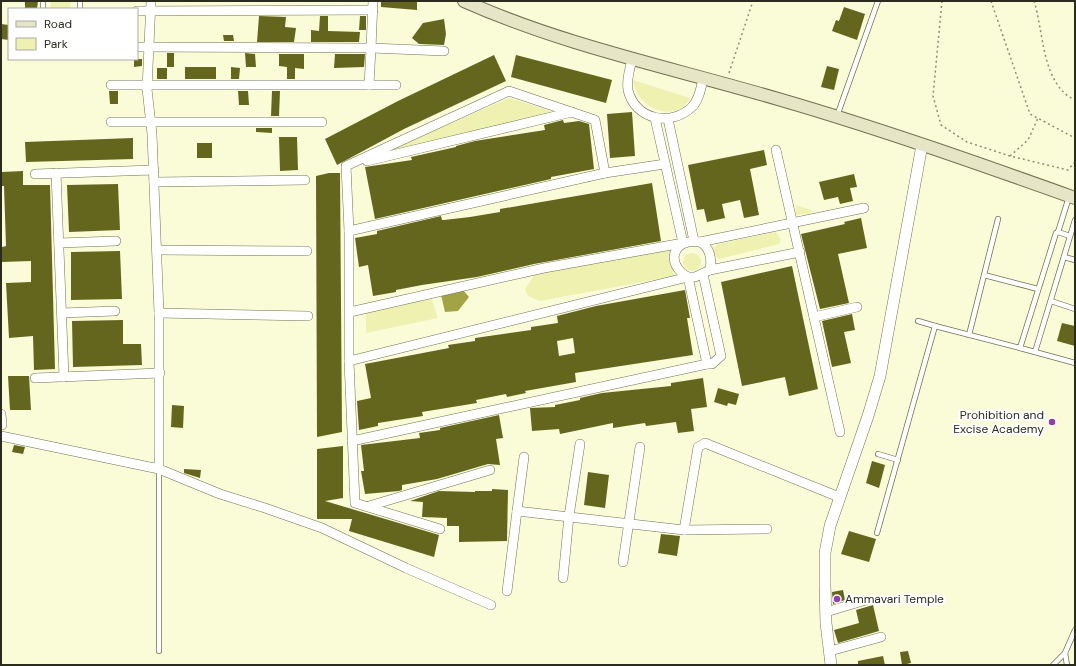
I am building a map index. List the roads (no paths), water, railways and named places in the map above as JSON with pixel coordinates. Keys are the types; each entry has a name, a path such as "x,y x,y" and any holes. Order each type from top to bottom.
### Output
{"main road":[{"path":"464,1 554,35 632,59 725,84 837,117 940,150 1072,197"}],"street":[{"path":"151,1 148,86 154,170 160,313 159,469"},
{"path":"138,11 150,12 373,5 369,85"},
{"path":"138,47 371,48 444,50"},
{"path":"632,59 627,80 628,91 634,102 643,111 655,118 668,119 692,106 699,96 703,78"},
{"path":"111,84 148,86 396,85"},
{"path":"346,166 509,91 595,120 605,173"},
{"path":"346,166 572,112"},
{"path":"655,118 683,243"},
{"path":"352,441 706,364 712,364 721,356 706,272 711,260 708,249 697,241 668,119"},
{"path":"111,122 151,120 322,122"},
{"path":"831,665 826,612 825,553 830,526 839,497 868,416 880,376 922,145"},
{"path":"776,150 840,432"},
{"path":"349,231 605,173 665,164"},
{"path":"346,166 349,231 349,361 355,503 369,506 440,529"},
{"path":"34,174 154,170"},
{"path":"56,173 64,377"},
{"path":"154,182 304,180"},
{"path":"350,312 544,268 697,241 864,208"},
{"path":"59,243 116,241"},
{"path":"683,243 678,246 674,258 679,269 688,277 706,364"},
{"path":"157,250 307,251"},
{"path":"349,361 688,277 695,277 706,272 800,252"},
{"path":"814,317 857,307"},
{"path":"62,313 115,311"},
{"path":"160,313 308,316"},
{"path":"35,378 160,373"},
{"path":"1,414 2,425"},
{"path":"1,436 159,469 220,494 322,528 406,568 491,604"},
{"path":"684,530 698,447 705,442 839,497"},
{"path":"563,578 569,516 580,444"},
{"path":"623,562 640,447"},
{"path":"507,591 524,457"},
{"path":"369,506 490,470"},
{"path":"517,511 684,530 767,529"},
{"path":"826,612 866,600"},
{"path":"830,651 881,637"}],"lane":[{"path":"837,117 878,1"},
{"path":"1020,348 1056,233 1058,232 1072,197"},
{"path":"969,334 998,219"},
{"path":"1035,352 1075,220"},
{"path":"1058,232 1070,236"},
{"path":"1064,256 1075,260"},
{"path":"984,275 1038,289"},
{"path":"1051,301 1075,309"},
{"path":"918,321 1075,363"},
{"path":"877,533 935,326"},
{"path":"878,454 898,460"},
{"path":"159,469 159,651"},
{"path":"1052,665 1065,653 1075,630"},
{"path":"1065,653 1067,665"}],"place":[{"name":"Prohibition and Excise Academy","path":"1052,422"},
{"name":"Ammavari Temple","path":"837,599"}]}
